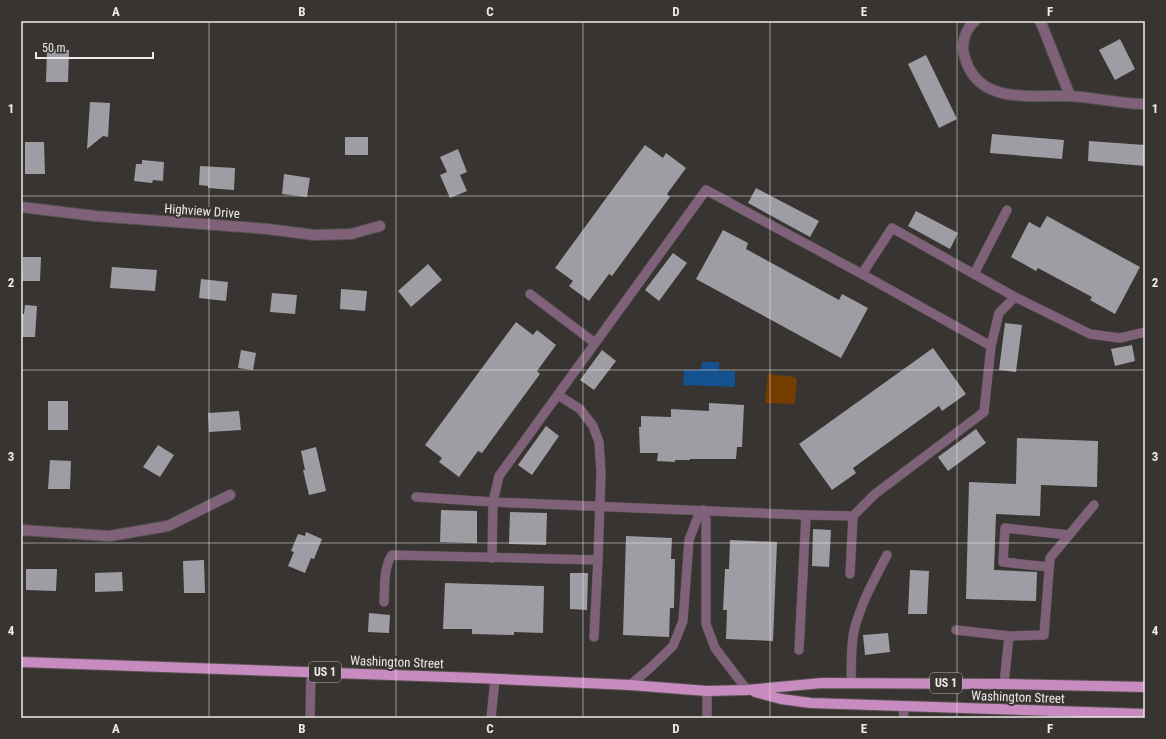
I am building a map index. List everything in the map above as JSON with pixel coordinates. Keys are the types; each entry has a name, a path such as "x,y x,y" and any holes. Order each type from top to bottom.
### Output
{"main road":[{"name":"Washington Street","path":"21,662 495,679 630,685 707,691 747,690 822,683 1004,684 1145,687"},
{"name":"Washington Street","path":"747,690 781,699 811,703 1145,714"}],"street":[{"path":"975,21 971,24 962,46 966,65 981,84 1001,93 1033,96 1070,96 1131,104 1145,104"},
{"path":"1040,21 1070,96"},
{"name":"Highview Drive","path":"21,207 95,216 268,229 314,235 351,234 380,226"},
{"path":"21,530 109,536 168,526 230,495"}],"lane":[{"path":"492,558 493,502 499,476 706,190 862,274 991,346"},
{"path":"974,274 1007,210"},
{"path":"862,274 892,228 1014,297 1090,334 1120,338 1145,332"},
{"path":"530,294 595,343"},
{"path":"850,574 853,516 875,494 984,412 991,346 999,313 1014,297"},
{"path":"558,395 580,409 594,426 599,442 601,473 594,637"},
{"path":"416,498 853,516"},
{"path":"956,630 1009,636 1044,635 1050,558 1094,505"},
{"path":"630,685 649,669 672,646 683,621 689,540 697,519 703,510"},
{"path":"703,510 706,519 706,624 715,648 747,690"},
{"path":"799,650 806,515"},
{"path":"1049,566 1003,562 1005,528 1069,535"},
{"path":"384,602 386,570 388,560 392,555 598,560"},
{"path":"851,683 852,644 855,627 865,599 887,555"},
{"path":"1004,684 1009,636"},
{"path":"310,718 311,672"},
{"path":"491,718 495,679"},
{"path":"706,718 707,691"},
{"path":"904,706 904,718"}],"shaded area":[{"path":"768,374 795,377 797,380 795,403 765,403"}],"water":[{"path":"702,362 719,362 719,371 735,371 735,387 683,385 684,370 701,370"}],"building":[{"path":"1120,39 1135,69 1115,80 1099,50"},
{"path":"47,49 69,50 68,82 46,82"},
{"path":"926,55 957,119 939,128 908,64"},
{"path":"90,102 110,103 108,137 103,136 87,149"},
{"path":"992,134 1064,140 1062,159 990,153"},
{"path":"345,137 368,137 368,155 345,155"},
{"path":"1089,141 1145,145 1145,166 1088,161"},
{"path":"25,142 44,142 45,174 25,174"},
{"path":"645,145 663,158 666,153 686,168 667,194 670,197 612,276 609,274 589,301 569,286 573,281 555,268"},
{"path":"458,149 467,172 460,175 467,191 450,198 440,175 447,172 440,157"},
{"path":"142,160 164,162 163,181 153,180 152,183 134,181 136,164 142,164"},
{"path":"200,166 235,168 234,190 208,188 208,186 199,185"},
{"path":"284,174 310,178 307,197 282,194"},
{"path":"756,188 819,221 810,237 748,203"},
{"path":"916,211 958,233 950,249 908,226"},
{"path":"1047,216 1140,267 1115,314 1090,300 1092,297 1038,268 1036,271 1011,257 1029,222 1040,228"},
{"path":"723,230 748,243 746,249 839,300 842,294 868,308 841,358 696,279"},
{"path":"673,253 687,263 659,301 645,290"},
{"path":"23,257 41,257 40,281 22,281"},
{"path":"428,264 442,280 411,307 398,291"},
{"path":"112,267 157,270 155,291 110,288"},
{"path":"201,279 228,282 226,301 199,298"},
{"path":"341,289 367,291 365,311 340,309"},
{"path":"272,293 297,295 295,314 270,312"},
{"path":"25,305 37,306 35,337 21,337 21,314 24,314"},
{"path":"516,322 533,335 537,330 556,345 537,371 540,374 482,453 478,451 459,477 439,462 442,458 425,445"},
{"path":"1005,323 1022,325 1016,372 999,370"},
{"path":"1132,345 1135,361 1115,366 1111,349"},
{"path":"933,348 966,394 942,411 939,406 853,468 856,473 832,490 799,444"},
{"path":"241,350 256,353 253,370 238,368"},
{"path":"602,350 616,361 594,390 580,380"},
{"path":"48,401 68,401 68,430 48,430"},
{"path":"709,403 744,405 742,447 737,447 736,459 690,459 675,460 675,462 657,461 658,453 640,453 639,427 641,427 641,416 671,417 671,409 709,411"},
{"path":"239,411 241,430 209,432 208,413"},
{"path":"546,426 559,436 532,475 518,465"},
{"path":"976,429 986,443 948,471 938,457"},
{"path":"1017,438 1098,441 1097,487 1041,485 1040,516 996,514 994,570 1037,572 1036,601 966,599 969,482 1016,484"},
{"path":"158,445 174,455 160,477 143,467"},
{"path":"316,447 326,491 309,495 303,470 305,470 301,451"},
{"path":"50,460 71,461 70,489 48,489"},
{"path":"441,510 477,511 477,543 440,542"},
{"path":"510,512 547,513 546,545 509,544"},
{"path":"813,529 831,530 829,567 812,566"},
{"path":"306,532 322,539 314,559 311,558 305,573 288,566 294,552 291,551 298,534 305,536"},
{"path":"626,536 672,538 671,559 675,559 674,608 670,608 669,637 623,635"},
{"path":"730,540 777,542 773,641 726,639 727,610 723,610 725,569 729,569"},
{"path":"204,560 205,593 184,593 183,561"},
{"path":"26,569 57,569 56,591 26,590"},
{"path":"910,570 929,571 927,614 908,614"},
{"path":"122,572 123,591 95,592 95,573"},
{"path":"570,573 588,573 587,610 570,609"},
{"path":"445,583 544,586 543,633 514,632 514,635 472,634 472,629 443,629"},
{"path":"369,613 390,615 389,633 368,632"},
{"path":"888,633 890,652 865,655 863,635"}]}
